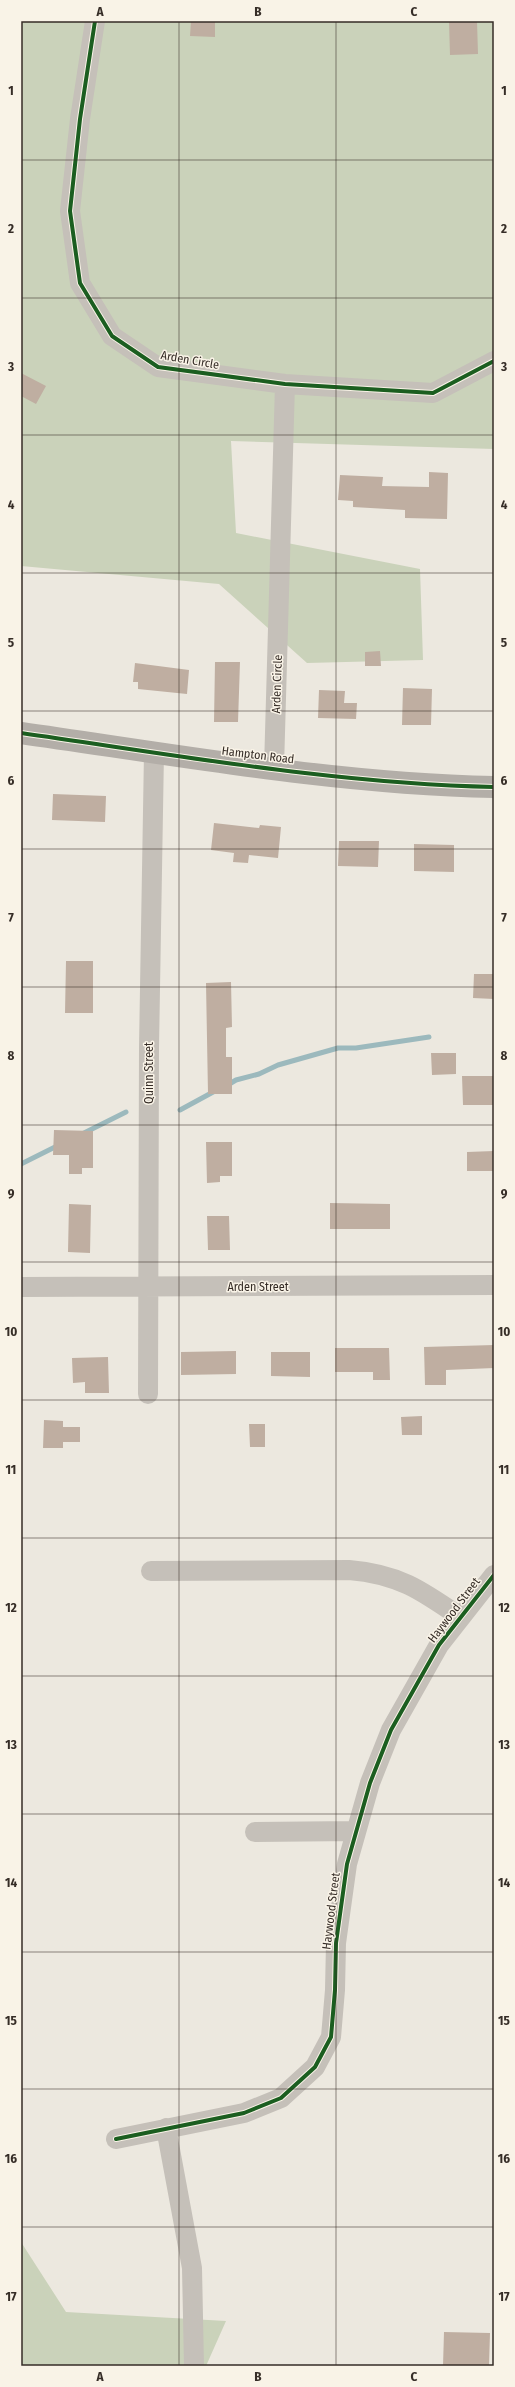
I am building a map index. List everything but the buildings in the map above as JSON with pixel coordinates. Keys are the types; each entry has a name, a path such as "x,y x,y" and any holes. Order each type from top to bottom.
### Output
{"main road":[{"name":"Hampton Road","path":"21,733 274,768 450,786 494,787"}],"street":[{"name":"Arden Circle","path":"95,21 80,119 70,211 80,283 112,336 158,367 285,384 434,393 494,361"},
{"name":"Arden Circle","path":"274,768 285,384"},
{"name":"Quinn Street","path":"148,1394 154,752"},
{"name":"Arden Street","path":"21,1287 148,1288 494,1285"},
{"path":"151,1571 349,1570 376,1572 420,1590 460,1618"},
{"name":"Haywood Street","path":"116,2139 244,2113 281,2098 315,2067 331,2037 335,1990 336,1943 348,1864 355,1831 370,1783 391,1730 439,1645 494,1575"},
{"path":"255,1832 355,1831"},
{"path":"166,2128 192,2268 194,2366"}],"green space":[{"path":"21,21 494,21 494,449 231,441 236,533 420,569 423,660 307,663 219,584 21,566"},
{"path":"21,2242 66,2312 226,2321 206,2366 21,2366"}],"waterway":[{"path":"226,1086 236,1080 259,1074 278,1065 338,1048 356,1048 429,1037"},
{"path":"180,1110 215,1091"},
{"path":"82,1134 126,1112"},
{"path":"21,1164 59,1145"}],"cycle path":[{"path":"95,21 80,119 70,211 80,283 112,336 158,367 285,384 433,393 494,361"},
{"path":"21,733 198,759 317,774 435,785 494,787"},
{"path":"116,2139 244,2113 281,2098 315,2067 331,2037 335,1990 336,1943 347,1864 370,1783 391,1730 439,1645 494,1575"}]}
